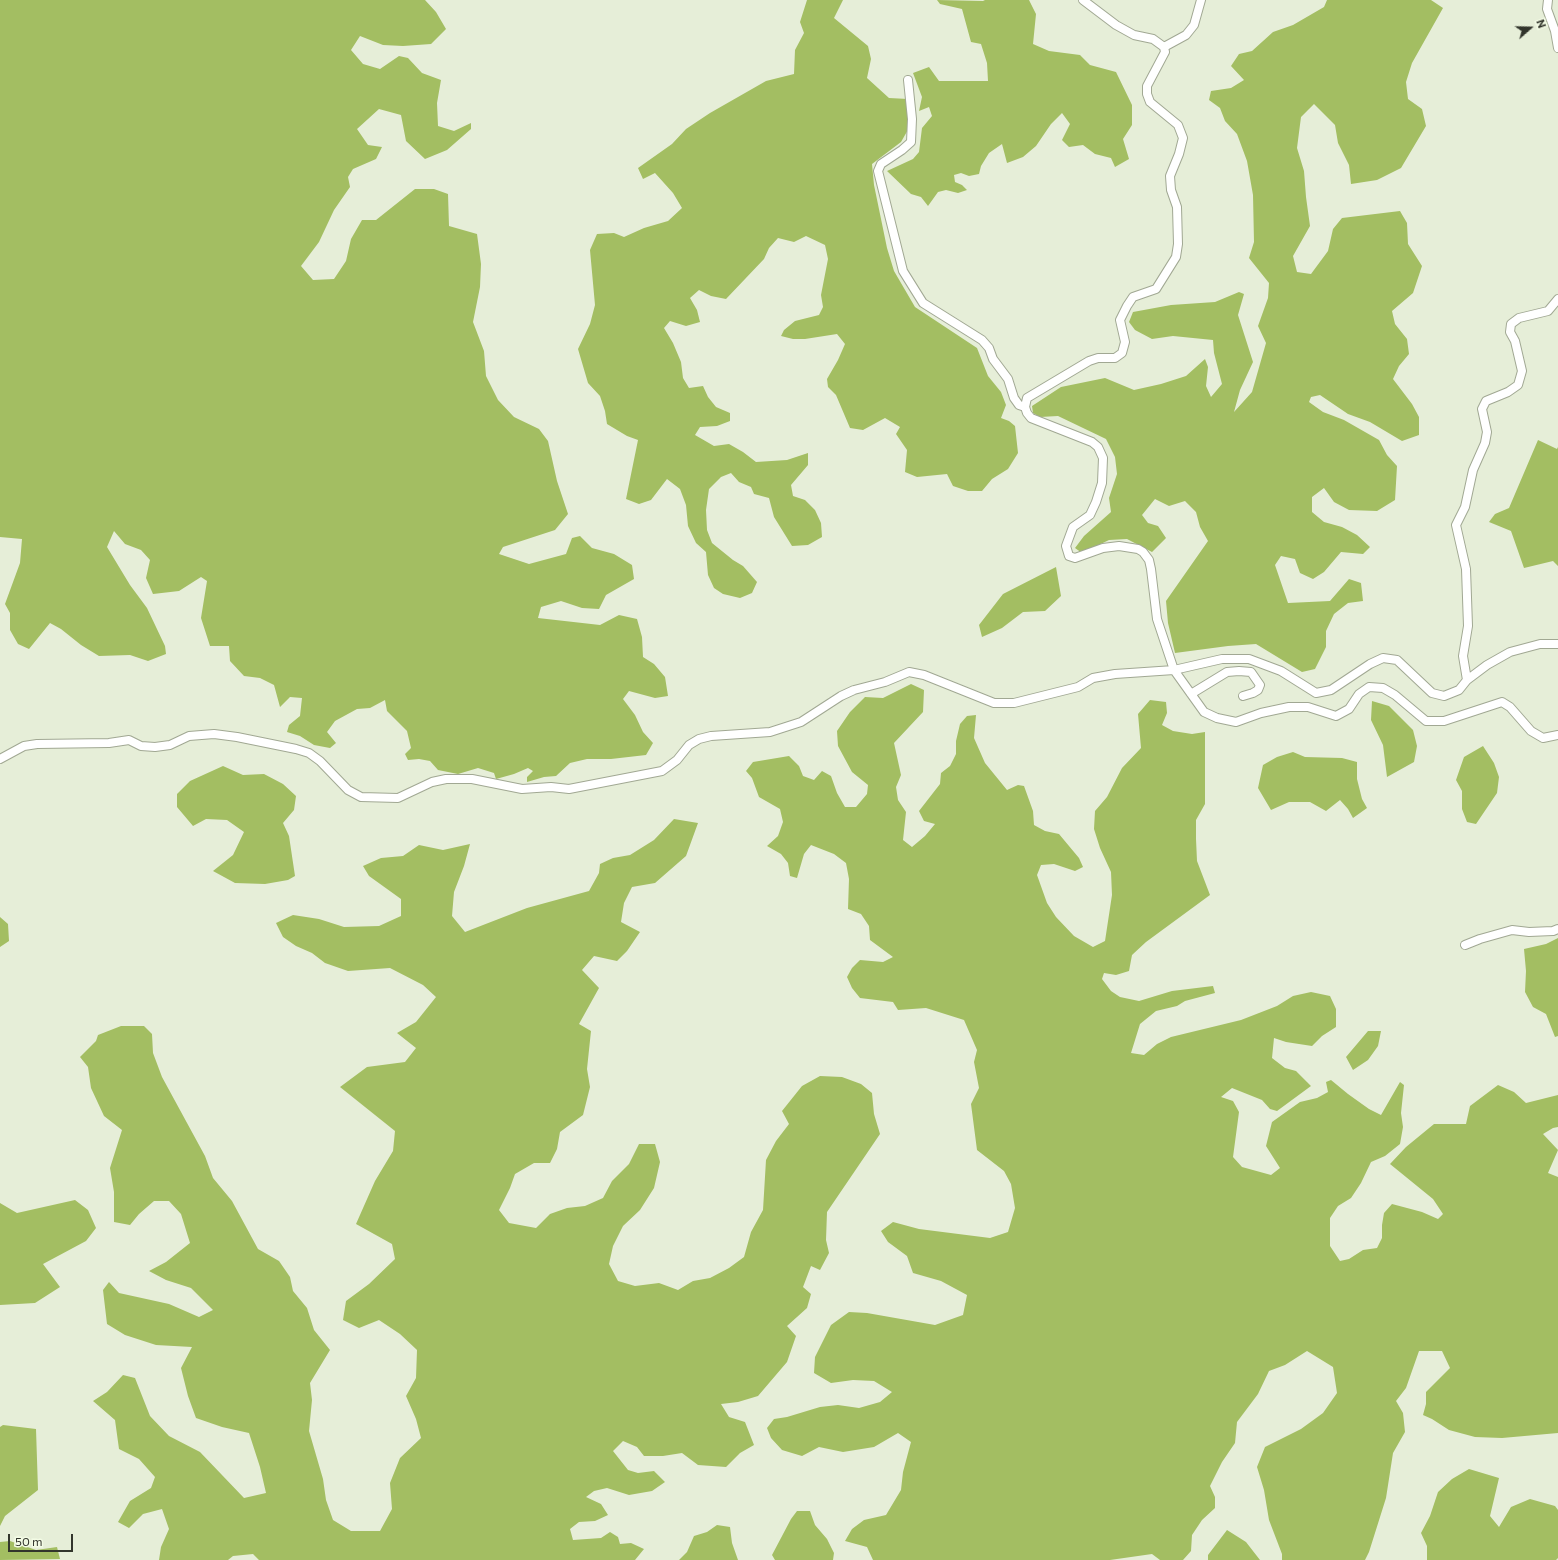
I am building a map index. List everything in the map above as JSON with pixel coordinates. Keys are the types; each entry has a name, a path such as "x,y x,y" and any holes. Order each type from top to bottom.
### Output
{"street":[{"path":"1083,0 1116,25 1134,35 1153,39 1164,47"},
{"path":"1164,47 1186,35 1194,25 1202,0"},
{"path":"1548,0 1547,9 1555,31 1558,48"},
{"path":"1164,47 1164,52 1147,86 1147,94 1150,102 1178,125 1183,138 1179,154 1170,176 1170,190 1176,206 1178,244 1176,257 1156,289 1133,297 1127,306 1120,320 1125,342 1122,353 1116,358 1093,360 1075,368 1027,398 1025,407 1031,418 1092,442 1098,447 1103,458 1102,483 1090,515 1073,527 1066,546 1069,556 1075,558 1103,548 1119,546 1138,549 1142,552 1149,560 1152,569 1157,619 1174,670 1204,712 1216,718 1236,722 1261,713 1289,707 1308,707 1336,716 1349,709 1359,694 1369,687 1383,688 1395,695 1426,721 1444,721 1502,702 1510,707 1530,731 1543,738 1558,735"},
{"path":"908,80 912,119 911,142 902,150 880,164 878,171 903,272 923,303 982,340 989,348 993,359 1008,379 1014,398 1019,405 1025,407"},
{"path":"1467,680 1463,656 1468,626 1466,568 1456,525 1465,507 1473,470 1485,443 1487,432 1482,409 1486,401 1508,392 1518,385 1522,371 1515,341 1510,332 1511,324 1520,318 1548,311 1558,299"},
{"path":"0,759 24,746 37,744 109,743 129,740 141,746 155,747 170,745 189,736 214,734 266,743 309,753 320,761 348,790 361,797 398,798 432,782 446,779 472,779 522,789 551,787 569,789 662,770 677,760 689,745 699,739 711,736 770,732 801,722 840,696 854,690 885,682 909,672 924,674 994,703 1014,703 1078,687 1093,678 1115,674 1174,670 1222,659 1249,659 1282,671 1316,693 1331,690 1370,664 1383,658 1397,660 1432,693 1444,696 1459,690 1467,680 1487,665 1510,652 1540,644 1558,644"},
{"path":"1191,694 1227,672 1240,670 1250,672 1260,685 1258,690 1253,694 1243,696"},
{"path":"1465,945 1480,938 1512,930 1529,932 1553,931 1558,929"}],"green space":[{"path":"0,0 425,0 436,12 446,29 431,44 403,46 383,45 360,36 351,50 363,64 380,69 399,56 408,58 422,73 441,80 437,103 438,126 454,131 471,123 471,129 447,150 425,159 406,141 401,115 379,109 357,129 368,145 382,147 376,159 353,169 348,177 350,187 334,210 319,242 301,266 313,280 334,279 346,261 351,239 362,220 376,220 415,189 434,189 448,194 449,226 477,234 481,264 480,287 473,322 484,351 486,376 498,400 514,417 539,429 548,441 557,481 568,514 555,530 503,547 499,554 529,564 566,554 572,538 580,536 592,548 614,554 632,565 634,579 606,595 599,609 582,608 561,601 541,607 538,618 600,625 619,615 637,619 642,637 643,657 654,664 665,677 668,696 655,698 629,691 623,699 635,715 643,732 653,743 646,755 611,759 587,759 570,763 556,776 544,777 527,782 527,777 533,771 528,768 496,779 494,773 478,768 458,774 438,770 430,761 419,759 408,760 405,754 411,748 407,731 387,711 385,700 370,708 357,709 335,721 327,732 336,743 330,748 314,745 300,736 287,732 289,725 300,716 302,698 290,697 280,707 274,685 260,678 244,676 230,661 229,646 210,646 201,618 207,581 201,577 179,591 153,594 146,578 150,560 141,550 125,544 114,531 107,547 130,585 147,608 165,646 166,654 148,661 130,655 99,656 50,623 29,649 18,644 10,630 10,613 5,604 20,563 22,539 0,537"},
{"path":"807,0 843,0 834,18 868,46 871,59 867,78 889,98 908,99 909,128 901,142 872,164 874,185 887,248 894,271 915,307 977,348 988,376 1001,392 1006,405 1001,418 1009,421 1015,426 1018,453 1008,469 992,479 982,491 968,491 953,486 947,474 917,477 905,472 907,450 896,434 900,427 885,418 863,430 850,428 836,395 828,387 827,379 845,344 837,334 805,339 793,339 781,336 784,330 795,321 819,315 823,307 821,295 828,259 825,245 806,236 794,242 778,238 769,248 764,259 726,299 711,296 699,290 690,298 697,310 700,322 686,326 670,321 664,328 673,343 681,362 683,378 689,388 703,386 708,397 716,407 730,413 730,421 717,426 700,427 695,435 714,446 729,444 756,462 787,460 808,453 808,465 791,485 793,496 805,500 815,510 821,523 822,537 808,545 792,546 774,517 769,498 754,494 751,487 739,482 731,473 721,477 709,489 706,510 707,530 712,543 743,566 757,582 752,593 740,598 723,594 714,588 708,575 706,552 696,543 688,526 686,505 680,489 667,479 651,500 639,504 626,499 638,440 627,436 607,424 605,411 600,396 588,383 578,349 590,324 595,305 590,250 597,234 614,233 624,237 644,228 668,221 682,208 673,193 655,173 643,179 638,168 672,144 686,129 710,113 766,81 794,74 795,50 804,33 800,22"},
{"path":"937,0 1029,0 1036,14 1033,44 1049,51 1080,55 1090,65 1116,72 1132,105 1132,125 1123,139 1129,159 1115,167 1111,158 1095,154 1083,145 1069,147 1062,140 1070,124 1062,113 1051,124 1036,146 1023,157 1007,163 1002,144 989,153 981,166 979,174 969,176 961,173 954,175 955,182 962,185 967,190 958,193 946,190 938,192 928,206 921,197 911,194 887,171 913,159 919,152 922,128 932,116 929,107 919,111 922,97 913,73 929,67 939,81 988,81 987,63 981,44 971,42 962,9 940,4"},
{"path":"1327,0 1431,0 1443,8 1412,63 1406,82 1408,99 1422,109 1426,126 1401,168 1377,180 1351,184 1349,165 1338,143 1335,125 1314,104 1301,117 1297,148 1304,171 1310,226 1293,256 1297,272 1311,274 1328,251 1333,229 1342,218 1400,211 1407,223 1408,244 1422,266 1413,293 1392,311 1395,324 1407,339 1409,354 1399,366 1393,379 1412,404 1419,417 1419,435 1402,441 1370,422 1348,414 1320,395 1311,397 1309,402 1323,412 1344,420 1379,440 1387,455 1397,466 1395,500 1377,511 1349,510 1334,502 1324,488 1312,497 1312,512 1324,522 1342,527 1357,535 1370,547 1363,554 1341,552 1324,572 1313,579 1300,573 1295,559 1281,556 1275,565 1288,603 1330,601 1349,579 1361,583 1363,601 1348,603 1334,614 1326,631 1326,647 1315,669 1302,672 1256,644 1175,653 1168,623 1166,601 1208,541 1200,527 1196,512 1185,501 1169,506 1155,499 1142,515 1148,523 1158,526 1166,538 1152,552 1127,539 1109,540 1082,553 1075,548 1084,536 1111,512 1109,498 1117,474 1115,457 1106,439 1058,416 1040,417 1033,413 1032,406 1061,387 1105,378 1134,390 1161,384 1186,376 1205,359 1208,367 1206,386 1211,397 1222,384 1214,353 1213,340 1173,336 1152,339 1135,330 1129,322 1133,312 1171,305 1215,302 1239,292 1244,294 1238,315 1253,362 1240,390 1234,412 1252,392 1266,343 1258,326 1268,298 1269,283 1249,258 1254,242 1253,195 1247,161 1237,134 1225,121 1220,108 1209,100 1211,91 1231,88 1244,80 1231,66 1239,54 1252,51 1273,32 1293,25 1324,7"},
{"path":"1538,440 1557,449 1558,447 1558,566 1553,561 1524,568 1511,531 1489,522 1495,514 1509,508"},
{"path":"1056,567 1061,596 1045,611 1023,612 1002,628 982,637 979,625 1003,594"},
{"path":"911,684 924,690 923,712 894,743 901,775 896,787 898,800 906,812 903,840 912,847 925,836 935,824 924,821 919,811 940,784 941,773 950,766 956,754 956,741 960,724 967,716 976,715 974,738 985,763 1007,790 1018,785 1024,786 1033,811 1034,825 1045,831 1059,834 1079,858 1083,867 1075,871 1054,864 1041,865 1037,875 1047,903 1056,917 1074,936 1093,947 1105,941 1112,895 1111,872 1100,848 1094,829 1095,811 1107,797 1122,768 1141,748 1138,714 1150,700 1166,702 1167,713 1162,725 1173,731 1192,734 1205,732 1205,804 1196,820 1196,839 1197,861 1210,895 1146,942 1132,955 1129,971 1116,975 1104,973 1102,979 1111,991 1120,997 1139,1001 1172,991 1213,986 1215,993 1185,1001 1177,1006 1156,1011 1140,1024 1131,1053 1144,1055 1157,1044 1171,1037 1241,1020 1277,1006 1293,996 1311,992 1330,996 1336,1009 1336,1027 1322,1036 1312,1046 1286,1042 1274,1038 1272,1058 1285,1068 1296,1071 1311,1086 1277,1111 1270,1109 1262,1100 1232,1088 1221,1097 1233,1101 1239,1112 1233,1157 1242,1167 1271,1175 1280,1168 1266,1146 1272,1122 1300,1102 1317,1098 1328,1092 1326,1082 1331,1080 1369,1109 1381,1115 1400,1082 1404,1085 1401,1113 1403,1127 1400,1144 1385,1156 1371,1162 1361,1183 1351,1198 1338,1206 1330,1218 1330,1246 1340,1261 1349,1259 1363,1250 1377,1248 1382,1238 1384,1213 1392,1204 1422,1212 1438,1219 1443,1214 1433,1199 1390,1164 1406,1147 1434,1124 1466,1124 1470,1106 1498,1085 1514,1092 1526,1103 1558,1095 1558,1127 1553,1128 1543,1134 1558,1150 1548,1173 1558,1177 1558,1433 1502,1438 1475,1437 1449,1430 1423,1415 1426,1404 1426,1392 1450,1368 1442,1351 1419,1351 1406,1388 1396,1401 1403,1413 1405,1432 1393,1453 1386,1498 1369,1552 1365,1560 1282,1560 1282,1554 1269,1520 1264,1490 1257,1467 1265,1447 1301,1429 1323,1413 1337,1393 1333,1367 1307,1351 1285,1365 1269,1371 1258,1394 1237,1422 1235,1443 1222,1462 1210,1486 1215,1497 1215,1508 1202,1520 1192,1535 1191,1551 1183,1560 1160,1560 1152,1554 1110,1560 873,1560 867,1547 845,1541 852,1529 864,1520 886,1515 901,1490 903,1472 911,1442 898,1433 874,1447 843,1452 819,1447 802,1456 782,1450 771,1438 767,1428 774,1419 787,1417 820,1407 838,1405 859,1408 880,1402 892,1392 874,1381 853,1380 831,1383 814,1373 815,1357 831,1325 849,1312 867,1313 935,1325 963,1315 967,1295 941,1281 913,1273 907,1256 888,1242 881,1231 893,1222 919,1229 990,1238 1008,1232 1015,1208 1011,1184 1004,1171 977,1150 971,1104 979,1088 974,1062 977,1050 964,1020 926,1008 898,1010 893,1002 860,998 852,988 847,977 852,968 860,960 883,962 893,957 870,940 869,926 861,914 848,909 849,879 846,863 834,854 811,845 804,854 797,878 790,876 788,863 781,854 767,846 778,836 783,822 780,809 759,797 752,778 746,771 753,762 789,756 799,766 803,776 814,780 822,771 831,776 837,793 845,807 856,807 867,794 868,785 852,772 838,746 837,731 850,712 865,697 883,698"},
{"path":"1372,701 1389,706 1413,730 1417,746 1414,762 1387,777 1383,745 1371,720"},
{"path":"1483,746 1494,763 1499,777 1497,793 1476,824 1467,822 1462,809 1462,791 1456,780 1464,757"},
{"path":"1293,752 1305,757 1342,758 1357,762 1357,779 1362,799 1367,808 1353,818 1348,809 1340,800 1326,811 1310,802 1289,802 1271,810 1258,788 1263,765 1277,757"},
{"path":"223,766 243,775 264,774 283,784 296,796 294,810 283,823 289,836 295,876 288,880 265,884 235,883 213,871 233,855 244,832 227,820 206,819 193,826 177,807 177,794 190,781"},
{"path":"674,819 698,823 686,856 655,883 632,887 624,903 621,922 640,932 627,951 617,961 594,956 582,970 599,988 579,1024 591,1031 587,1069 590,1087 583,1115 560,1132 557,1149 550,1163 534,1163 515,1174 499,1210 509,1223 536,1228 550,1214 567,1208 585,1206 603,1198 612,1181 629,1164 639,1144 655,1144 660,1162 654,1188 640,1210 623,1226 613,1246 609,1264 618,1281 635,1286 659,1283 678,1290 693,1281 710,1278 729,1268 744,1257 751,1232 763,1210 766,1160 776,1141 789,1124 782,1111 802,1086 820,1076 842,1077 861,1084 872,1093 874,1114 880,1134 827,1212 826,1240 829,1253 820,1270 811,1266 803,1287 811,1294 807,1308 787,1326 796,1336 787,1362 758,1396 738,1402 721,1404 729,1417 745,1422 754,1445 740,1453 726,1467 698,1465 682,1453 663,1456 644,1456 637,1447 623,1441 613,1451 628,1470 638,1473 654,1471 665,1482 652,1491 629,1495 607,1488 594,1491 586,1497 601,1504 608,1515 595,1521 579,1522 570,1529 573,1540 601,1538 610,1532 618,1537 620,1544 631,1543 644,1549 635,1560 259,1560 253,1554 233,1556 228,1560 159,1560 161,1547 169,1529 162,1509 143,1514 129,1528 118,1522 130,1501 151,1488 155,1477 139,1459 119,1449 115,1420 93,1401 107,1392 123,1375 135,1378 150,1416 169,1436 200,1452 244,1498 266,1493 260,1467 249,1433 222,1427 196,1418 188,1396 181,1368 192,1347 156,1345 125,1335 107,1324 103,1290 109,1282 119,1293 169,1304 199,1317 213,1310 191,1288 166,1280 149,1271 166,1262 190,1243 181,1214 169,1201 154,1201 139,1214 130,1225 114,1222 114,1192 110,1168 122,1130 104,1116 91,1088 88,1067 80,1057 96,1041 98,1035 121,1026 144,1026 152,1034 153,1053 162,1077 205,1156 213,1178 232,1201 258,1249 279,1261 290,1277 293,1291 307,1308 314,1330 330,1350 310,1383 312,1400 309,1431 323,1479 326,1500 333,1520 351,1531 380,1531 392,1509 390,1483 400,1458 421,1438 416,1419 406,1396 416,1378 417,1350 400,1334 379,1320 359,1328 343,1320 346,1301 369,1284 395,1259 392,1244 356,1224 375,1181 393,1151 395,1131 340,1087 367,1067 405,1062 416,1048 397,1033 416,1022 436,997 423,985 390,968 348,971 325,963 312,953 296,946 283,937 276,923 293,915 319,919 344,927 379,926 401,916 401,899 369,876 363,866 381,858 403,856 419,845 443,850 470,844 464,866 454,892 452,916 465,932 527,908 589,891 599,873 600,864 613,858 630,855 654,840"},
{"path":"0,917 8,924 9,941 0,947"},
{"path":"1558,938 1558,1036 1555,1037 1546,1014 1533,1007 1525,992 1526,971 1524,949 1546,944"},
{"path":"1368,1031 1381,1031 1378,1046 1368,1060 1353,1070 1346,1057"},
{"path":"75,1200 88,1210 96,1228 86,1241 43,1264 60,1287 35,1303 0,1305 0,1203 17,1213"},
{"path":"3,1425 36,1429 38,1490 5,1516 0,1526 0,1427"},
{"path":"1469,1469 1499,1478 1490,1516 1499,1527 1511,1507 1530,1499 1555,1506 1558,1510 1558,1558 1556,1560 1427,1560 1427,1546 1421,1533 1430,1516 1438,1492 1452,1479"},
{"path":"797,1511 810,1511 815,1525 827,1539 834,1553 833,1560 775,1560 772,1555 791,1519"},
{"path":"717,1525 730,1527 732,1543 738,1560 679,1560 687,1552 694,1536 707,1532"},
{"path":"1227,1530 1246,1542 1260,1560 1208,1560 1208,1555"},
{"path":"10,1541 36,1550 57,1547 60,1559 0,1560 0,1542"}]}
